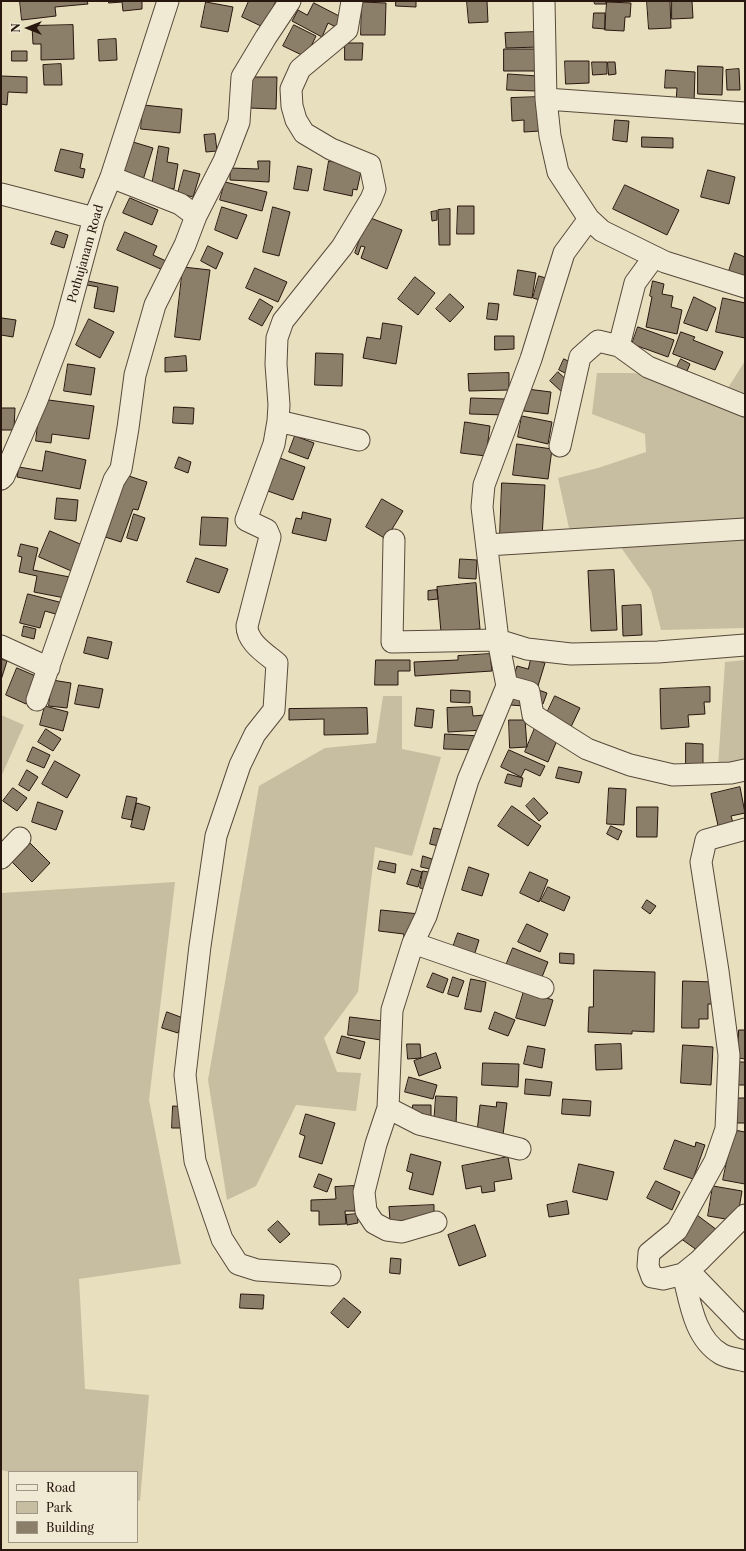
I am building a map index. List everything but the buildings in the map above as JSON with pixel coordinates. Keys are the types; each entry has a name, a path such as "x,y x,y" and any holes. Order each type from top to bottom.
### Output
{"street":[{"name":"Pothujanam Road","path":"1,479 4,476 37,400 64,329 94,218 111,177 168,1"},
{"path":"37,700 114,480 121,469 135,375 155,305 185,245 196,216 224,161 239,122 242,77 290,1"},
{"path":"330,1275 257,1270 238,1264 222,1239 195,1161 185,1075 200,946 216,836 240,765 255,734 274,710 277,663 250,639 247,633 247,626 270,537 267,530 246,520 274,444 278,421 279,405 276,364 277,338 283,320 342,247 371,199 375,189 370,165 331,149 304,133 296,120 292,106 291,89 300,69 347,30 352,1"},
{"path":"544,1 546,99 550,136 558,172 589,220 602,231 665,262 745,287"},
{"path":"546,99 745,113"},
{"path":"111,177 180,204 196,216"},
{"path":"1,194 94,218"},
{"path":"436,1222 402,1232 387,1230 374,1223 366,1210 364,1192 376,1144 388,1108 392,1010 414,943 426,916 468,780 507,686 498,640 482,507 484,486 531,359 564,253 589,220"},
{"path":"619,346 636,283 654,257"},
{"path":"560,446 580,357 598,341 619,346 648,367 745,406"},
{"path":"278,421 359,440"},
{"path":"487,545 745,529"},
{"path":"394,540 392,642 498,640 526,649 571,654 658,652 745,645"},
{"path":"1,646 49,668"},
{"path":"507,686 529,692 533,715 587,749 630,765 672,775 731,773 745,770"},
{"path":"745,829 706,840 701,862 729,1055 726,1129 715,1161 677,1230 649,1253 648,1266 652,1277 663,1279 685,1272 728,1234 745,1215"},
{"path":"1,858 20,838"},
{"path":"414,943 543,988"},
{"path":"388,1108 419,1124 520,1149"},
{"path":"685,1272 745,1329"},
{"path":"685,1272 695,1319 708,1343 722,1354 745,1361"}],"green space":[{"path":"745,361 745,628 661,630 651,590 620,546 569,528 558,478 598,468 646,452 645,434 592,414 597,373 633,373 726,391"},
{"path":"745,660 745,762 718,767 725,662"},
{"path":"383,696 402,696 402,749 441,757 412,856 375,847 358,992 324,1038 337,1072 361,1073 356,1111 296,1105 256,1186 227,1200 208,1080 259,786 325,748 376,743"},
{"path":"1,715 24,725 1,777"},
{"path":"175,882 149,1100 181,1264 79,1279 85,1389 149,1395 140,1501 138,1500 138,1471 8,1472 1,1470 1,893"}]}
